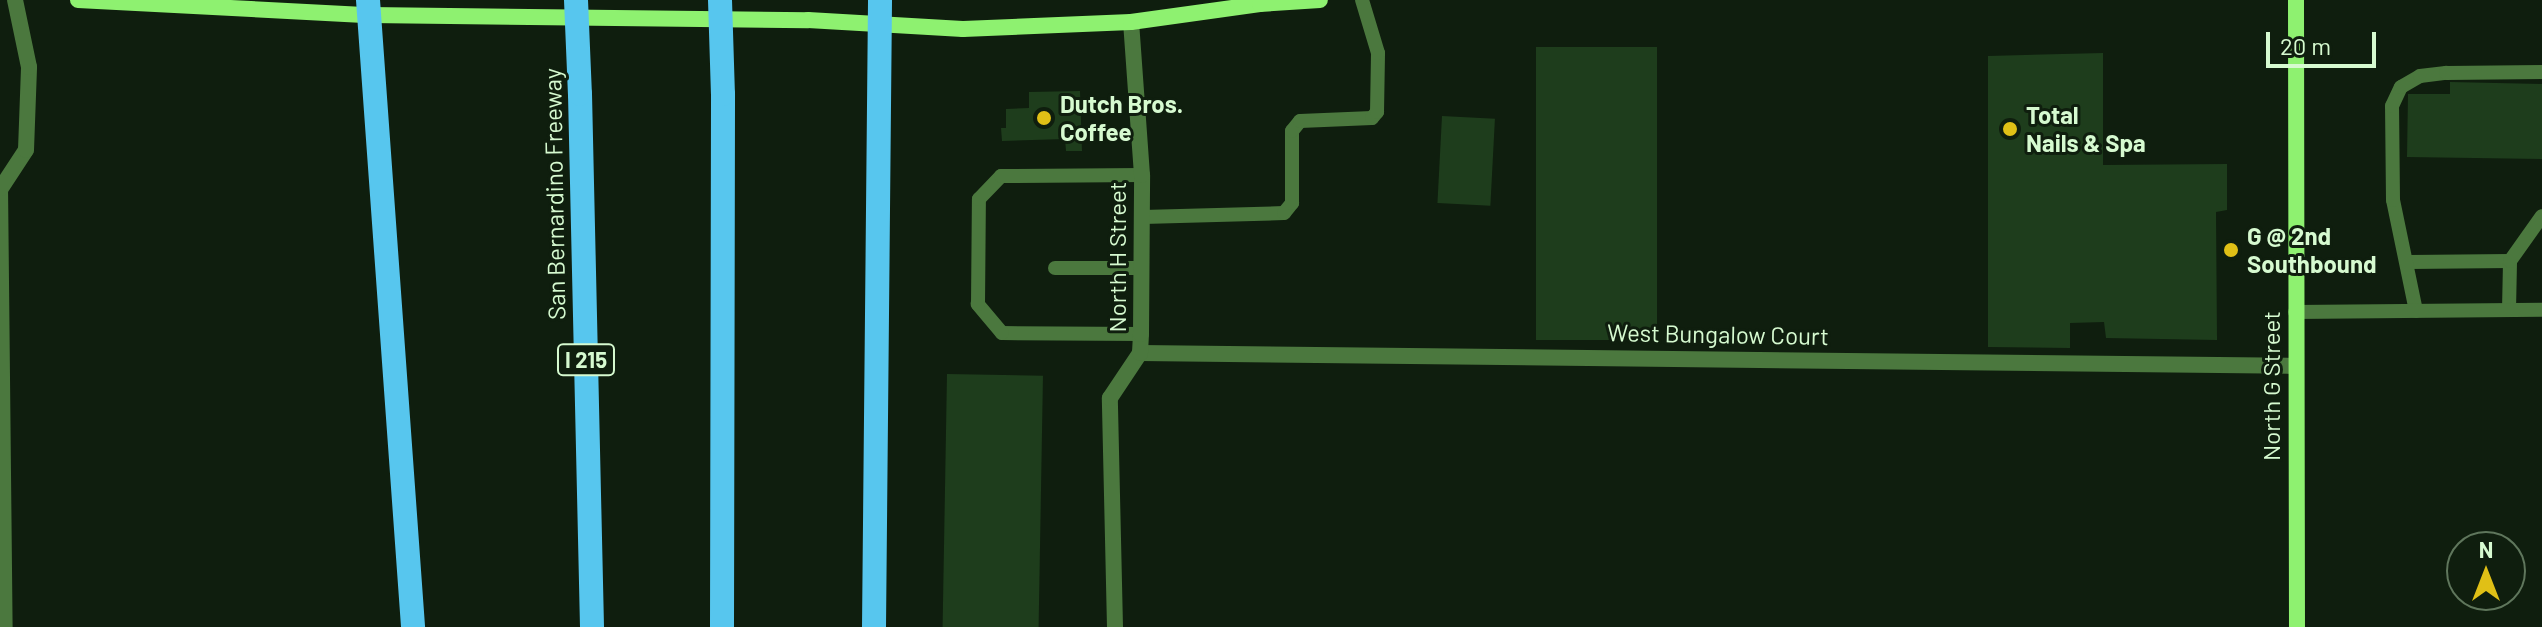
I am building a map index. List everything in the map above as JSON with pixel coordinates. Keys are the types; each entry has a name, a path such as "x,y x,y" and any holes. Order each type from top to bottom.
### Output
{"highway":[{"name":"San Bernardino Freeway","path":"576,0 592,627"},
{"path":"720,0 723,94 722,627"},
{"path":"874,627 880,0"},
{"path":"368,8 413,627"}],"main road":[{"path":"78,0 963,29 1131,22 1260,4 1320,0"},
{"name":"North G Street","path":"2296,0 2297,627"}],"street":[{"path":"5,627 0,187 26,150 29,67 15,0"},
{"name":"North H Street","path":"1115,627 1110,398 1140,353 1141,334 1142,175 1131,22"},
{"name":"West Bungalow Court","path":"1140,353 2295,366"}],"lane":[{"path":"1143,217 1284,213 1292,203 1292,131 1300,121 1372,118 1377,112 1378,53 1362,0"},
{"path":"2416,311 2409,262 2393,200 2392,106 2401,87 2420,76 2446,73 2542,72"},
{"path":"1141,334 1002,333 978,304 979,199 1001,176 1142,175"},
{"path":"2509,310 2510,261 2542,216"},
{"path":"2409,262 2510,261"},
{"path":"1055,268 1142,268"},
{"path":"2295,312 2542,310"}],"building":[{"path":"1536,47 1657,47 1657,340 1536,340"},
{"path":"2103,53 2103,165 2227,164 2227,210 2216,212 2217,340 2106,338 2104,322 2070,323 2070,348 1988,347 1988,56"},
{"path":"2450,82 2542,84 2542,159 2407,157 2408,94 2450,94"},
{"name":"Dutch Bros. Coffee","path":"1080,91 1082,151 1066,151 1065,139 1002,141 1001,128 1006,128 1006,109 1029,108 1029,92"},
{"path":"1442,116 1495,119 1490,206 1437,203"},
{"path":"947,374 1043,376 1039,627 943,627"}],"place":[{"name":"Dutch Bros. Coffee","path":"1044,118"},
{"name":"Total Nails & Spa","path":"2010,129"},
{"name":"G @ 2nd Southbound","path":"2231,250"}]}
